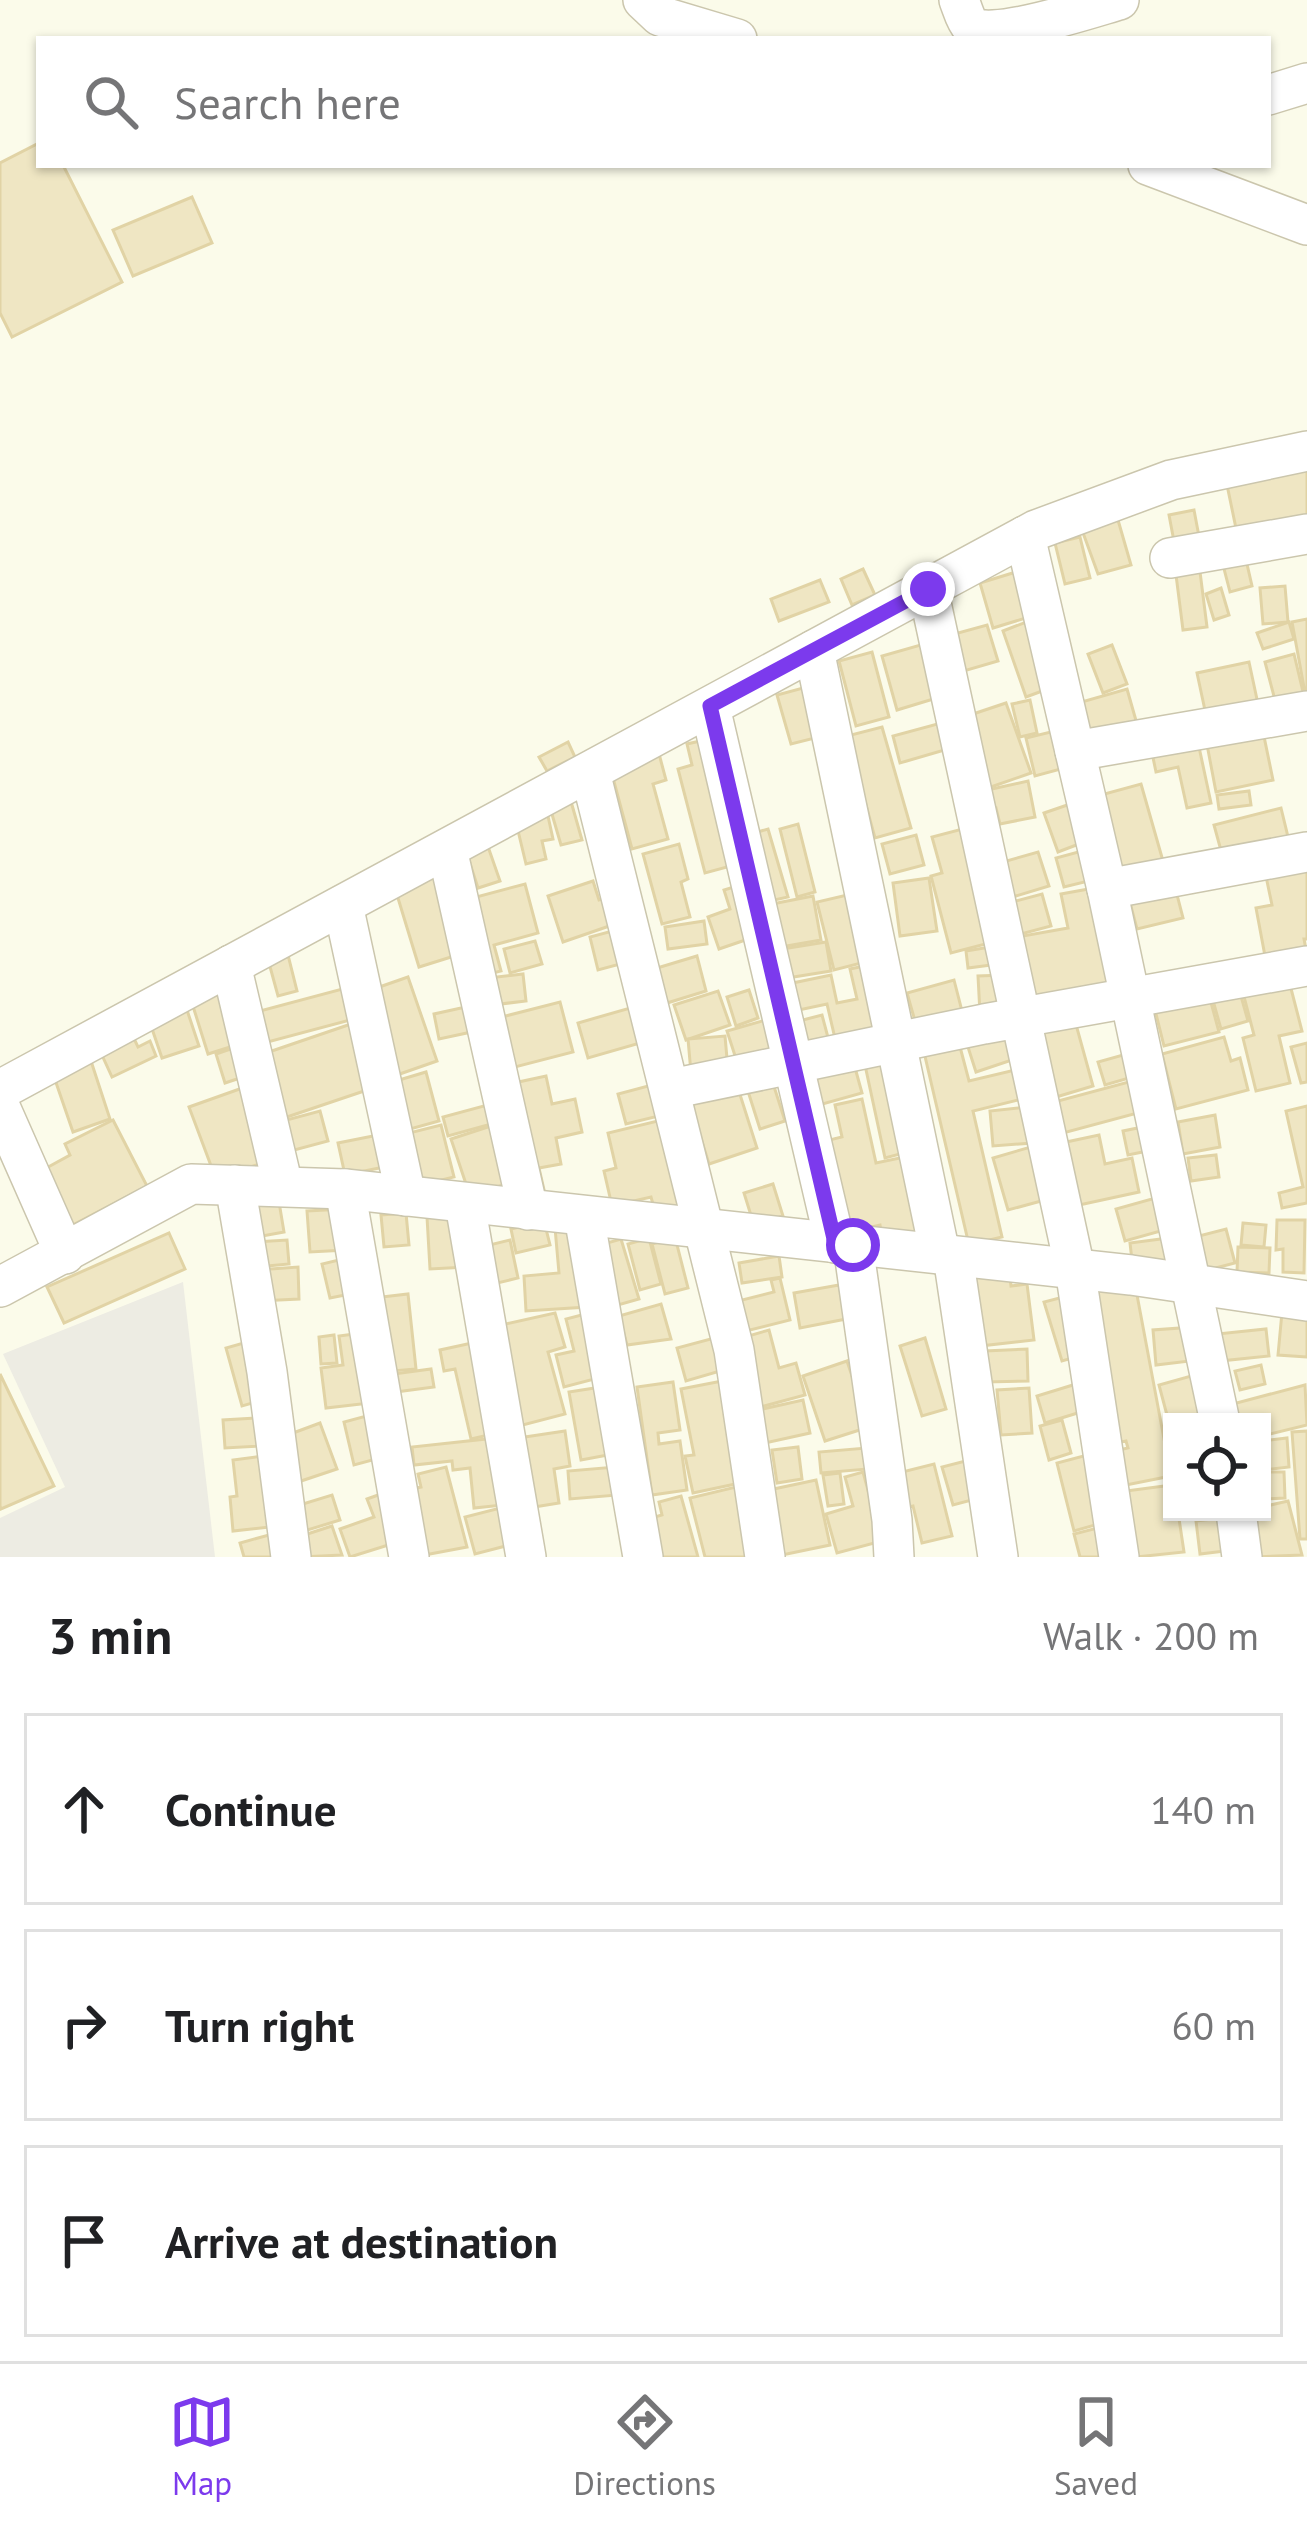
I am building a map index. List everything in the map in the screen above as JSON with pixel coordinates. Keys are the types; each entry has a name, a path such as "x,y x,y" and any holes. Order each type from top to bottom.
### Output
{"street":[{"path":"643,0 660,16 727,36"},
{"path":"958,0 972,27 990,31 1119,0"},
{"path":"1271,94 1307,82"},
{"path":"1156,168 1307,225"},
{"path":"0,1090 1025,536 1171,480 1307,451"},
{"path":"1170,558 1307,534"},
{"path":"1025,536 1133,998 1218,1413"},
{"path":"928,589 1075,1269 1119,1557"},
{"path":"814,650 946,1255 998,1557"},
{"path":"710,706 794,1064 844,1244 892,1520 894,1557"},
{"path":"1075,751 1307,711"},
{"path":"590,772 734,1350 765,1557"},
{"path":"447,849 528,1210"},
{"path":"1107,889 1307,852"},
{"path":"343,905 406,1196"},
{"path":"231,965 284,1186"},
{"path":"671,1089 1022,1017 1307,966"},
{"path":"0,1107 14,1182 64,1254"},
{"path":"0,1287 191,1184 345,1189 1075,1269 1307,1301"},
{"path":"235,1185 267,1372 291,1557"},
{"path":"345,1189 409,1557"},
{"path":"465,1204 526,1557"},
{"path":"584,1216 643,1557"},
{"path":"1237,1521 1242,1557"}],"shaded area":[{"path":"183,1282 215,1557 0,1557 0,1518 65,1487 3,1354"}],"building":[{"path":"36,145 36,168 65,168 122,282 12,337 0,313 0,163"},
{"path":"192,197 212,243 133,276 113,230"},
{"path":"1307,460 1307,523 1238,538 1226,480"},
{"path":"1194,510 1201,547 1176,552 1169,515"},
{"path":"1118,520 1131,565 1098,574 1082,530"},
{"path":"1080,537 1090,578 1065,584 1055,543"},
{"path":"1244,551 1252,586 1230,592 1221,557"},
{"path":"1198,556 1207,627 1183,630 1174,559"},
{"path":"863,569 875,595 852,605 841,579"},
{"path":"1016,572 1029,617 993,628 980,583"},
{"path":"820,580 829,602 779,621 771,599"},
{"path":"1285,586 1288,622 1263,624 1260,588"},
{"path":"1221,588 1229,615 1214,620 1206,594"},
{"path":"1307,619 1307,698 1306,698 1292,622"},
{"path":"1029,621 1053,687 1026,697 1003,631"},
{"path":"1289,622 1294,639 1263,649 1257,633"},
{"path":"987,625 998,661 957,673 947,636"},
{"path":"924,644 940,697 897,710 882,656"},
{"path":"1112,645 1127,684 1103,693 1088,654"},
{"path":"872,652 889,717 856,726 839,661"},
{"path":"1294,654 1304,696 1276,704 1265,662"},
{"path":"1249,662 1258,704 1206,715 1197,673"},
{"path":"814,685 827,735 791,744 777,695"},
{"path":"1127,689 1137,724 1081,741 1071,705"},
{"path":"1030,700 1037,733 1020,737 1012,704"},
{"path":"1006,703 1031,773 988,788 961,718"},
{"path":"1261,722 1273,780 1216,792 1205,734"},
{"path":"941,723 948,749 900,763 893,736"},
{"path":"882,727 911,828 875,838 847,736"},
{"path":"1063,729 1072,766 1035,776 1026,738"},
{"path":"1196,733 1211,803 1187,808 1178,767 1156,772 1150,743"},
{"path":"709,739 742,863 705,873 678,769 692,765 687,744"},
{"path":"568,742 575,757 547,771 539,757"},
{"path":"658,750 666,780 653,784 668,839 632,849 609,763"},
{"path":"1028,781 1035,817 1000,824 996,808 987,810 983,791"},
{"path":"1141,784 1165,868 1121,881 1097,796"},
{"path":"1249,791 1251,805 1219,809 1217,795"},
{"path":"570,798 582,840 561,845 549,804"},
{"path":"1079,801 1092,839 1058,852 1044,813"},
{"path":"546,807 553,839 542,841 546,859 526,864 514,814"},
{"path":"1281,808 1289,841 1223,858 1214,825"},
{"path":"798,824 815,892 797,897 780,829"},
{"path":"970,827 1001,940 951,953 931,876 942,873 932,837"},
{"path":"768,829 788,897 770,901 751,834"},
{"path":"916,835 924,865 890,874 882,844"},
{"path":"485,838 500,881 478,888 464,845"},
{"path":"679,844 688,879 681,882 690,917 662,924 643,854"},
{"path":"1093,848 1101,878 1064,887 1056,858"},
{"path":"1038,852 1049,886 1006,899 996,864"},
{"path":"1307,859 1307,955 1268,972 1256,908 1272,905 1264,867"},
{"path":"438,871 464,953 419,967 394,885"},
{"path":"929,878 937,931 900,936 893,883"},
{"path":"593,881 599,900 609,897 618,923 563,942 548,896"},
{"path":"525,884 538,933 494,945 501,971 485,975 465,900"},
{"path":"740,885 757,936 719,949 708,917 730,909 724,890"},
{"path":"1105,886 1125,994 1030,1011 1017,937 1068,928 1061,894"},
{"path":"1175,887 1183,918 1137,929 1129,899"},
{"path":"860,892 877,959 834,970 817,902"},
{"path":"1042,894 1051,926 1021,934 1012,902"},
{"path":"813,896 821,940 775,948 767,905"},
{"path":"704,921 707,944 668,949 665,927"},
{"path":"616,930 624,963 598,970 590,937"},
{"path":"535,941 542,964 510,973 504,949"},
{"path":"826,942 831,971 781,979 776,950"},
{"path":"996,946 999,964 968,968 966,951"},
{"path":"286,947 297,991 278,996 266,952"},
{"path":"697,956 706,991 667,1003 657,968"},
{"path":"874,964 890,1035 837,1047 827,1004 794,1011 788,984 831,975 837,1003 857,999 850,969"},
{"path":"523,974 526,1001 492,1005 488,978"},
{"path":"1004,975 1006,1012 980,1014 978,976"},
{"path":"408,977 437,1061 394,1076 365,992"},
{"path":"1288,977 1302,1031 1279,1036 1290,1083 1256,1091 1243,1038 1254,1035 1242,989"},
{"path":"954,980 963,1015 917,1028 907,993"},
{"path":"346,988 354,1019 264,1043 256,1012"},
{"path":"1239,989 1248,1021 1221,1029 1212,997"},
{"path":"749,990 758,1018 736,1026 727,997"},
{"path":"229,991 246,1042 208,1054 192,1003"},
{"path":"718,991 730,1025 686,1040 674,1005"},
{"path":"1209,995 1219,1032 1164,1046 1155,1010"},
{"path":"560,1002 573,1052 507,1069 494,1019"},
{"path":"644,1004 654,1039 588,1058 578,1023"},
{"path":"470,1006 476,1031 439,1039 434,1014"},
{"path":"186,1007 199,1046 162,1058 149,1020"},
{"path":"1072,1010 1093,1086 1046,1100 1025,1023"},
{"path":"822,1015 830,1045 803,1052 795,1022"},
{"path":"773,1018 784,1056 739,1068 727,1031"},
{"path":"354,1023 376,1087 284,1118 263,1054"},
{"path":"128,1026 138,1047 150,1041 156,1056 112,1077 96,1042"},
{"path":"1008,1030 1018,1058 976,1072 967,1044"},
{"path":"725,1036 728,1070 691,1073 688,1039"},
{"path":"1224,1037 1231,1061 1240,1058 1248,1090 1176,1109 1162,1054"},
{"path":"959,1043 969,1081 1015,1070 1022,1099 973,1111 1002,1237 969,1245 924,1052"},
{"path":"1307,1043 1307,1082 1301,1083 1291,1047"},
{"path":"242,1045 252,1074 225,1083 216,1054"},
{"path":"1130,1053 1136,1076 1105,1085 1098,1062"},
{"path":"90,1058 110,1119 73,1132 52,1071"},
{"path":"890,1058 904,1153 885,1158 865,1065"},
{"path":"854,1064 862,1093 819,1105 811,1076"},
{"path":"426,1072 439,1121 403,1131 389,1083"},
{"path":"546,1076 552,1104 575,1099 582,1132 556,1138 561,1164 539,1168 545,1194 514,1083"},
{"path":"771,1077 785,1121 760,1129 746,1085"},
{"path":"1136,1080 1145,1111 1052,1136 1043,1105"},
{"path":"663,1082 671,1113 626,1124 618,1094"},
{"path":"736,1082 757,1148 709,1164 688,1097"},
{"path":"248,1086 274,1159 216,1179 189,1107"},
{"path":"862,1099 876,1163 914,1155 930,1231 883,1241 880,1225 841,1234 821,1142 842,1137 835,1105"},
{"path":"491,1104 495,1123 448,1136 443,1117"},
{"path":"1307,1106 1307,1203 1282,1208 1279,1193 1303,1187 1286,1111"},
{"path":"1028,1107 1032,1143 993,1146 990,1111"},
{"path":"320,1111 328,1141 287,1152 279,1122"},
{"path":"1215,1115 1220,1147 1183,1154 1178,1122"},
{"path":"670,1118 689,1203 655,1211 651,1197 612,1206 604,1171 616,1168 608,1133"},
{"path":"113,1120 147,1186 67,1228 39,1172 70,1155 65,1144"},
{"path":"441,1125 454,1177 413,1187 401,1135"},
{"path":"494,1125 512,1182 470,1196 451,1139"},
{"path":"1152,1125 1157,1149 1128,1155 1123,1131"},
{"path":"378,1135 384,1167 345,1175 338,1143"},
{"path":"1099,1135 1105,1164 1132,1158 1139,1192 1070,1207 1057,1144"},
{"path":"1041,1144 1056,1197 1008,1210 993,1158"},
{"path":"1216,1155 1219,1177 1191,1181 1188,1158"},
{"path":"773,1184 783,1216 754,1225 744,1193"},
{"path":"1166,1195 1175,1227 1125,1241 1116,1209"},
{"path":"279,1202 284,1232 251,1238 245,1207"},
{"path":"344,1209 346,1250 310,1252 307,1211"},
{"path":"406,1213 409,1245 384,1247 381,1215"},
{"path":"464,1215 467,1267 430,1269 427,1217"},
{"path":"1277,1220 1305,1220 1304,1273 1283,1272 1283,1249 1276,1250"},
{"path":"544,1221 550,1245 516,1253 511,1229"},
{"path":"1243,1223 1266,1225 1264,1247 1241,1245"},
{"path":"581,1226 587,1307 526,1311 524,1276 559,1273 555,1228"},
{"path":"1226,1229 1235,1263 1200,1272 1191,1238"},
{"path":"169,1233 185,1269 64,1323 47,1287"},
{"path":"675,1237 688,1288 665,1294 652,1244"},
{"path":"1176,1237 1179,1263 1133,1269 1130,1243"},
{"path":"649,1238 661,1284 640,1290 628,1244"},
{"path":"621,1239 639,1299 618,1305 600,1245"},
{"path":"287,1240 289,1264 256,1267 255,1242"},
{"path":"510,1240 518,1278 489,1285 481,1247"},
{"path":"1238,1247 1270,1248 1269,1273 1237,1272"},
{"path":"779,1256 782,1277 742,1283 739,1263"},
{"path":"347,1258 355,1293 330,1298 322,1264"},
{"path":"298,1267 299,1299 259,1301 257,1270"},
{"path":"1009,1268 1011,1286 1027,1284 1034,1340 980,1346 971,1273"},
{"path":"780,1278 790,1320 742,1332 734,1302 774,1292 771,1280"},
{"path":"1134,1279 1163,1433 1163,1478 1121,1486 1115,1451 1128,1448 1126,1441 1116,1443 1086,1288"},
{"path":"839,1285 846,1319 800,1328 794,1293"},
{"path":"408,1294 416,1369 381,1372 373,1298"},
{"path":"1067,1296 1083,1355 1062,1361 1044,1302"},
{"path":"661,1304 671,1339 627,1345 619,1316"},
{"path":"1282,1312 1307,1314 1307,1357 1278,1355"},
{"path":"555,1313 565,1347 548,1352 565,1414 519,1426 492,1327"},
{"path":"589,1313 606,1376 564,1387 556,1355 574,1351 566,1319"},
{"path":"1195,1327 1190,1361 1156,1365 1153,1330"},
{"path":"1266,1329 1269,1356 1220,1361 1217,1334"},
{"path":"769,1330 779,1368 796,1363 805,1395 757,1408 738,1339"},
{"path":"362,1333 370,1403 326,1408 321,1368 343,1365 339,1336"},
{"path":"334,1335 337,1363 321,1364 319,1337"},
{"path":"718,1337 727,1369 686,1381 677,1348"},
{"path":"925,1338 946,1409 922,1416 900,1346"},
{"path":"481,1341 502,1432 471,1439 455,1369 444,1371 440,1350"},
{"path":"247,1342 263,1400 242,1406 226,1348"},
{"path":"1027,1349 1028,1381 986,1382 985,1351"},
{"path":"847,1361 869,1427 825,1441 803,1376"},
{"path":"1261,1365 1265,1384 1240,1390 1235,1371"},
{"path":"431,1369 434,1387 388,1393 386,1375"},
{"path":"0,1374 54,1486 1,1509 0,1506"},
{"path":"1191,1376 1201,1413 1166,1413 1159,1385"},
{"path":"722,1381 740,1483 693,1493 685,1456 694,1455 681,1389"},
{"path":"1086,1381 1094,1408 1045,1423 1037,1396"},
{"path":"673,1382 680,1430 658,1433 659,1444 680,1441 687,1490 652,1495 637,1387"},
{"path":"1305,1385 1307,1425 1271,1434 1271,1413 1227,1413 1225,1406"},
{"path":"601,1387 613,1454 581,1460 569,1392"},
{"path":"1029,1388 1032,1433 1001,1435 997,1390"},
{"path":"803,1400 810,1433 765,1443 758,1410"},
{"path":"370,1415 380,1458 354,1465 344,1422"},
{"path":"257,1418 259,1446 225,1448 223,1420"},
{"path":"1062,1420 1071,1453 1049,1460 1040,1426"},
{"path":"320,1423 337,1469 301,1481 285,1436"},
{"path":"565,1431 570,1466 554,1469 559,1503 528,1508 518,1438"},
{"path":"1307,1431 1307,1539 1300,1539 1292,1432"},
{"path":"496,1438 503,1505 474,1508 470,1468 453,1470 452,1461 414,1465 412,1447"},
{"path":"1287,1438 1289,1467 1271,1469 1271,1440"},
{"path":"798,1447 802,1479 777,1483 772,1450"},
{"path":"866,1448 868,1469 821,1473 819,1452"},
{"path":"1091,1454 1109,1521 1074,1531 1057,1463"},
{"path":"263,1456 270,1527 233,1531 230,1497 237,1496 233,1460"},
{"path":"977,1458 987,1496 953,1505 942,1467"},
{"path":"934,1464 952,1536 922,1543 913,1506 898,1509 890,1475"},
{"path":"446,1467 467,1547 414,1557 407,1490 421,1487 418,1474"},
{"path":"615,1467 618,1495 570,1499 568,1471"},
{"path":"863,1472 882,1541 837,1553 826,1514 853,1506 845,1477"},
{"path":"1271,1472 1284,1472 1285,1498 1271,1499"},
{"path":"840,1473 844,1504 828,1506 823,1475"},
{"path":"816,1480 830,1545 782,1555 769,1490"},
{"path":"740,1486 753,1557 705,1557 690,1498"},
{"path":"1163,1486 1163,1521 1179,1521 1184,1552 1136,1557 1126,1491"},
{"path":"381,1494 398,1542 350,1557 340,1529 374,1517 367,1499"},
{"path":"332,1495 340,1520 301,1532 293,1507"},
{"path":"681,1496 698,1557 654,1557 644,1520 662,1515 659,1502"},
{"path":"1288,1501 1302,1555 1254,1557 1244,1521 1271,1521 1271,1505"},
{"path":"508,1506 517,1543 475,1554 465,1517"},
{"path":"1196,1521 1221,1521 1225,1551 1200,1554"},
{"path":"332,1526 342,1555 301,1557 295,1538"},
{"path":"1105,1526 1113,1557 1080,1557 1074,1534"},
{"path":"276,1533 283,1557 244,1557 240,1543"}],"route":[{"path":"853,1245 835,1243 710,706 928,589"}]}
